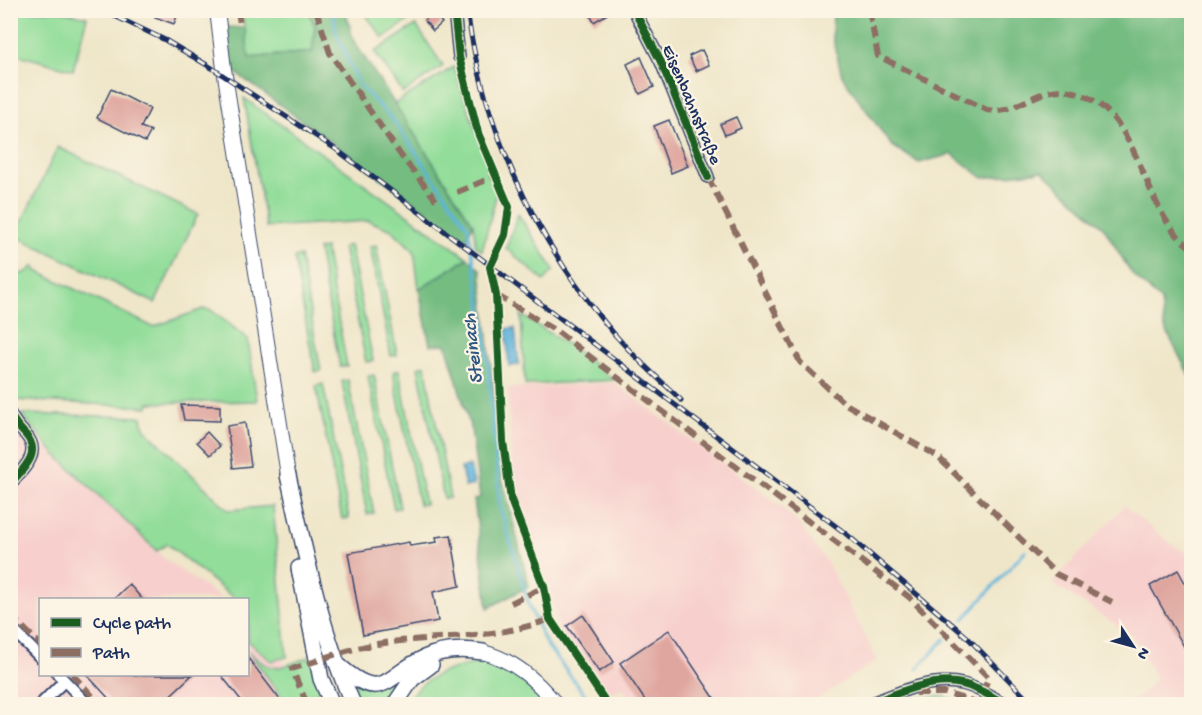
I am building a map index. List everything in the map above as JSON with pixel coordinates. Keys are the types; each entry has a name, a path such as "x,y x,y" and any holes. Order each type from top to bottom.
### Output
{"highway":[{"path":"288,475 321,646 321,679 332,705"},
{"path":"321,646 334,662 357,680 369,684 382,684 394,679 424,658 462,649 483,652"},
{"path":"395,705 412,679 428,666 444,659 483,652"},
{"path":"334,662 353,705"}],"main road":[{"path":"217,10 224,69 288,475"},
{"path":"483,652 516,664 536,681 556,705"}],"street":[{"path":"454,10 459,57"},
{"name":"Eisenbahnstraße","path":"634,10 661,62 708,177"},
{"path":"10,414 32,443 33,452 30,460 10,484"},
{"path":"10,627 39,656"},
{"path":"41,705 61,678 87,705"},
{"path":"870,705 913,687 943,683 962,683 1005,705"}],"shaded area":[{"path":"615,383 782,507 801,526 829,566 877,660 810,704 634,704 623,688 606,694 558,628 550,589 517,496 512,466 508,388"},
{"path":"10,412 165,559 221,598 39,598 39,676 249,676 249,621 281,656 305,704 11,704"},
{"path":"1124,506 1177,548 1191,554 1191,704 1131,704 1156,679 1132,635 1052,583"}],"green space":[{"path":"10,11 62,11 87,17 73,70 11,53"},
{"path":"242,11 308,11 315,26 313,52 248,58"},
{"path":"308,11 346,11 353,40 473,224 466,240 232,70 227,27 245,28 249,58 312,52 315,26"},
{"path":"363,11 422,11 383,38"},
{"path":"833,11 1191,11 1191,379 1164,326 1161,301 1132,274 1104,228 1042,171 983,178 952,154 919,163 891,145 842,76 832,35"},
{"path":"416,25 443,66 403,93 375,52"},
{"path":"454,67 497,192 482,251 476,246 473,224 394,104"},
{"path":"244,98 468,258 419,289 414,251 392,230 369,221 266,227"},
{"path":"58,147 198,214 155,303 15,236"},
{"path":"518,214 554,270 544,281 506,248"},
{"path":"350,245 373,361 366,362 343,247"},
{"path":"376,245 397,355 391,356 370,246"},
{"path":"325,248 347,366 340,367 318,249"},
{"path":"300,256 321,371 315,372 294,258"},
{"path":"468,258 481,270 503,482 529,586 488,608 474,499 480,498 471,429 446,344 430,345 419,289"},
{"path":"34,266 37,271 153,327 203,309 211,310 248,339 257,401 148,403 148,407 15,400 10,391 11,277 27,272"},
{"path":"521,315 570,346 614,380 525,385"},
{"path":"425,365 450,498 444,499 418,367"},
{"path":"399,370 425,504 419,505 393,372"},
{"path":"374,375 400,508 394,509 368,376"},
{"path":"348,380 374,513 367,514 342,381"},
{"path":"323,384 349,518 342,519 316,386"},
{"path":"22,414 142,417 144,428 228,510 273,506 287,657 271,661 249,642 249,598 234,598 167,544 157,551 54,453"},
{"path":"249,652 271,667 283,666 310,657 324,704 287,704"},
{"path":"482,662 501,668 517,678 546,704 405,704 420,686 438,674"},
{"path":"402,680 388,704 361,704 351,684"},
{"path":"944,696 964,704 899,704 917,698"}],"water":[{"path":"515,328 519,365 509,366 506,329"},
{"path":"470,466 474,485 465,487 461,468"}],"building":[{"path":"157,10 179,10 174,24 155,17"},
{"path":"587,10 614,10 594,22"},
{"path":"434,12 442,23 433,31 424,20"},
{"path":"702,50 709,65 696,71 689,56"},
{"path":"641,57 654,87 640,94 627,64"},
{"path":"111,89 150,109 141,127 151,131 145,142 97,118"},
{"path":"736,117 741,128 725,135 720,124"},
{"path":"669,120 688,166 671,173 654,126"},
{"path":"181,405 220,406 220,421 184,420"},
{"path":"245,423 251,466 233,468 227,426"},
{"path":"207,432 220,446 210,455 197,442"},
{"path":"451,535 460,586 433,592 438,621 363,635 348,553 409,542 410,546 437,542 436,537"},
{"path":"1178,570 1191,594 1191,659 1150,586"},
{"path":"129,584 141,598 115,598"},
{"path":"583,615 614,662 599,672 567,626"},
{"path":"669,630 719,705 648,705 620,663"},
{"path":"249,659 284,705 245,705 222,676 249,676"},
{"path":"88,676 191,676 160,705 115,705"}],"waterway":[{"name":"Steinach","path":"333,10 336,32 359,85 393,120 468,227 484,322 500,507 530,608 546,644 592,704"},
{"path":"964,619 1025,551"},
{"path":"917,669 945,639"}],"railway":[{"path":"102,10 165,40 337,150 845,533 967,637 1032,704"},
{"path":"467,10 474,52 485,94 498,134 532,212 576,285 602,319 630,351 681,400"}],"marked path":[{"path":"238,10 240,25"},
{"path":"316,10 330,53 402,157 436,200"},
{"path":"869,10 878,56 987,110 1008,108 1038,95 1059,90 1070,91 1094,101 1113,118 1127,139 1161,211 1175,232 1192,248"},
{"path":"1190,10 1192,25"},
{"path":"457,192 496,176"},
{"path":"708,177 800,362 844,403 938,457 1056,574 1112,602"},
{"path":"496,295 556,331 909,597 989,678 982,692 986,704"},
{"path":"511,603 544,587"},
{"path":"10,615 39,643"},
{"path":"307,704 292,669 377,644 487,634 529,626 550,619 552,622"},
{"path":"74,676 100,704"},
{"path":"916,693 945,693 980,704"}],"cycle path":[{"path":"454,10 459,57 478,133 509,207 505,235 490,267 496,295 503,441 511,500 544,587 550,619 607,704"},
{"path":"634,10 661,62 708,177"},
{"path":"10,414 30,441 32,448 32,454 25,467 10,484"},
{"path":"870,704 915,687 951,682 973,687 1005,704"}]}
